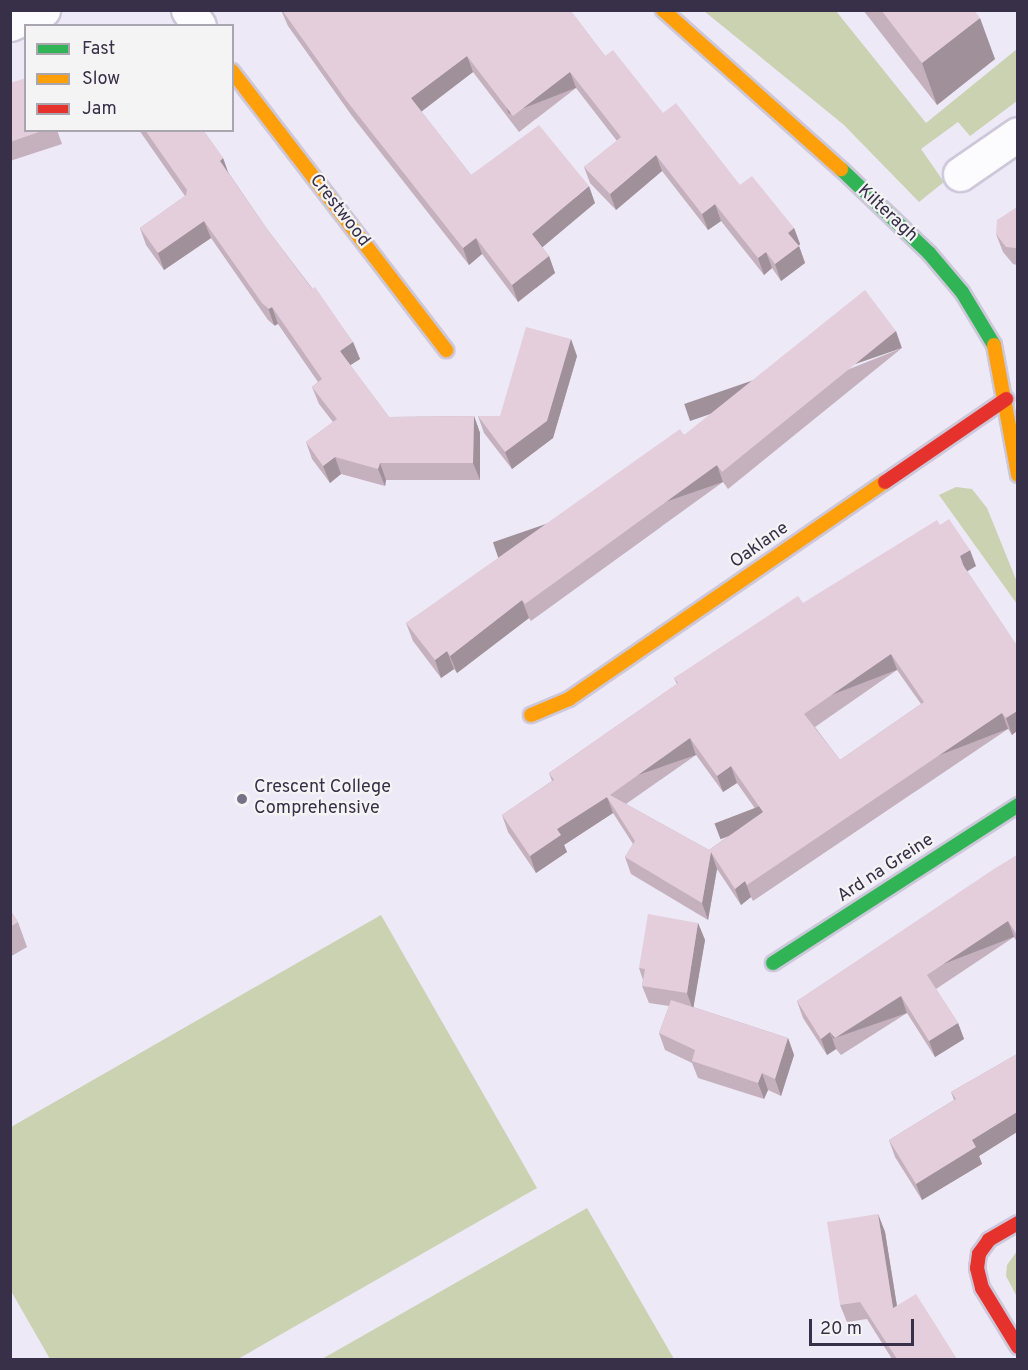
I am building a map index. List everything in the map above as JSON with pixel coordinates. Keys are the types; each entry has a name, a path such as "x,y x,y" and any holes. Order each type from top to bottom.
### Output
{"street":[{"path":"10,24 43,10"},
{"path":"188,10 198,24"},
{"name":"Kilteragh","path":"663,10 800,129 929,253 962,292 989,333 1000,363 1017,475"},
{"name":"Crestwood","path":"234,74 446,350"},
{"path":"960,174 1017,134"},
{"name":"Oaklane","path":"531,715 568,699 1006,399"},
{"name":"Ard na Greine","path":"773,963 1017,805"},
{"path":"1017,1223 989,1240 979,1254 977,1268 982,1288 1017,1347"}],"green space":[{"path":"704,11 836,11 926,123 1017,49 1017,101 970,136 958,122 921,149 944,182 919,202 844,125"},
{"path":"956,487 972,489 987,508 1017,582 1017,604 939,495"},
{"path":"381,915 537,1188 238,1359 50,1359 11,1291 11,1127"},
{"path":"587,1208 674,1359 322,1359"},
{"path":"1017,1251 1017,1297 1006,1276 1007,1265"}],"building":[{"path":"282,10 570,10 605,56 613,50 663,113 676,103 740,185 752,176 794,228 788,233 799,246 775,264 766,252 758,258 715,204 702,214 656,155 610,194 584,167 621,137 570,72 513,116 467,56 411,98 471,175 539,125 589,186 532,234 549,256 512,285 476,238 463,248 346,100"},
{"path":"881,10 974,10 980,18 922,63"},
{"path":"24,79 24,132 39,132 10,142 10,83"},
{"path":"146,132 204,132 223,158 220,161 267,229 312,289 315,287 353,342 340,351 389,417 474,416 473,463 380,463 378,469 335,457 323,466 306,442 337,419 312,387 322,379 272,307 269,309 262,303 204,221 158,253 140,228 186,195 187,190"},
{"path":"1017,207 1017,249 1006,247 996,234 997,220"},
{"path":"865,290 896,331 722,472 717,465 525,604 522,600 450,656 447,651 435,660 406,623 680,429 684,435"},
{"path":"526,327 571,339 547,421 505,452 478,416 500,416"},
{"path":"949,519 970,550 960,556 963,565 1017,646 1017,711 1006,718 1002,713 747,885 745,881 735,889 711,852 702,903 625,857 635,841 607,797 557,829 561,835 530,856 502,815 554,780 549,773 678,683 674,678 798,596 803,603 937,520 940,525","holes":["891,654 924,702 840,760 804,714","690,738 717,776 731,766 763,812 709,850 610,795"]},
{"path":"1017,855 1017,935 1008,921 927,975 958,1023 929,1041 901,996 835,1038 830,1032 821,1039 797,1001"},
{"path":"10,910 18,922 10,927"},
{"path":"648,914 698,923 687,993 642,986 645,969 639,968"},
{"path":"671,1000 788,1038 775,1079 762,1073 758,1083 692,1061 695,1050 659,1033"},
{"path":"1017,1054 1017,1112 972,1140 976,1147 916,1184 889,1140 956,1099 951,1092"},
{"path":"878,1214 893,1308 916,1294 957,1359 897,1359 860,1302 840,1305 827,1222"}],"traffic: fast":[{"path":"841,169 929,253 962,292 994,345"},
{"path":"773,963 1018,805"}],"traffic: slow":[{"path":"663,10 841,169"},
{"path":"234,74 446,350"},
{"path":"994,345 1018,475"},
{"path":"531,715 569,699 885,482"}],"traffic: jam":[{"path":"885,482 1006,399"},
{"path":"1018,1223 989,1240 979,1254 977,1268 982,1288 1018,1347"}],"place":[{"name":"Crescent College Comprehensive","path":"242,799"}]}
